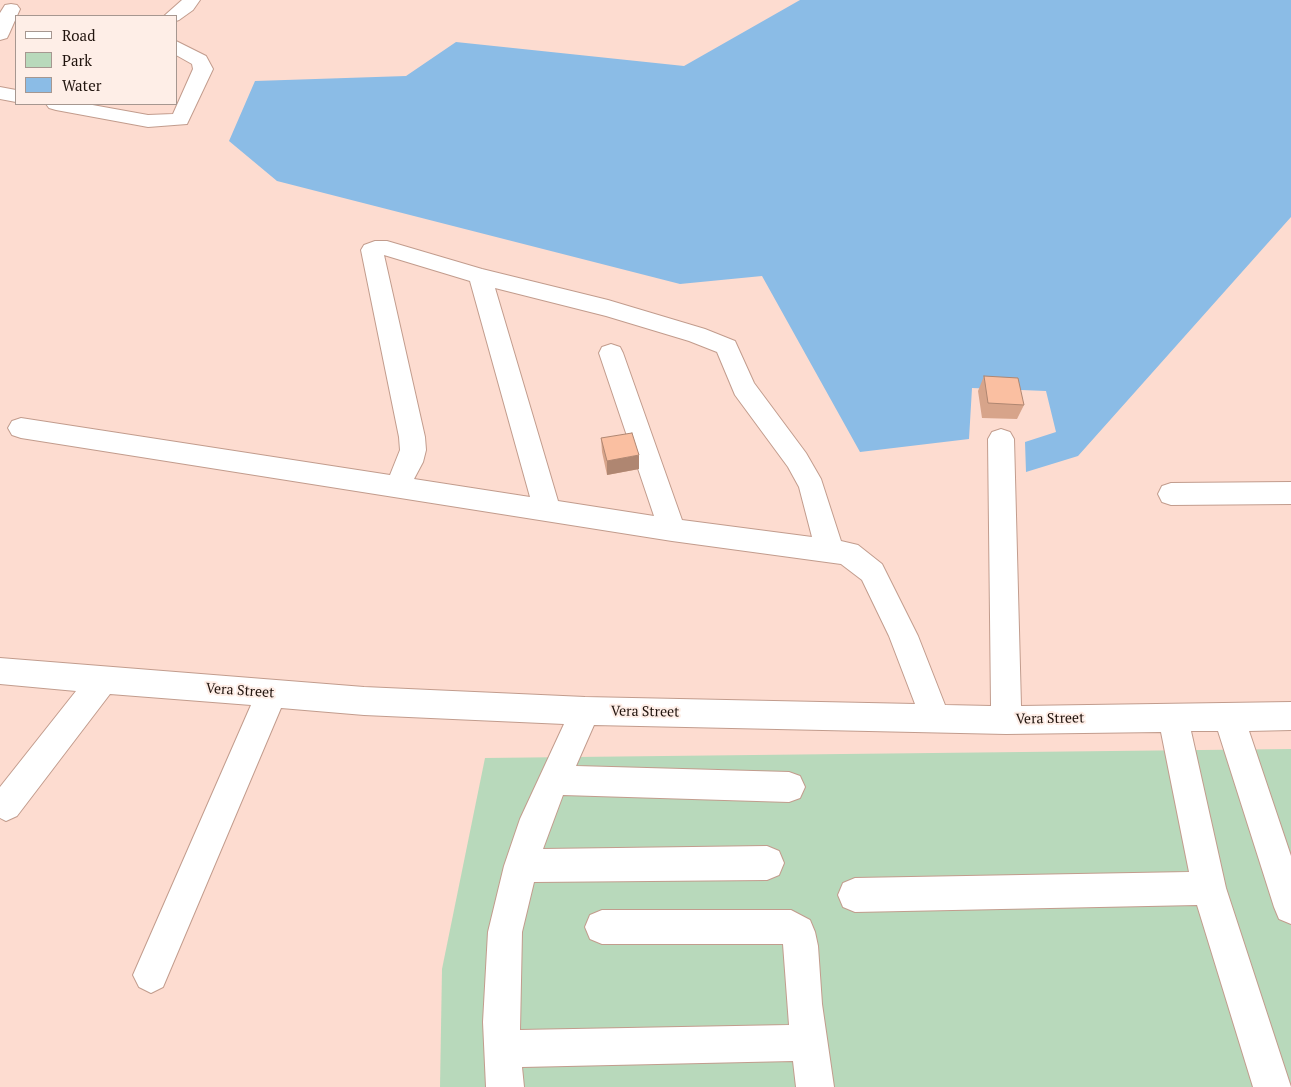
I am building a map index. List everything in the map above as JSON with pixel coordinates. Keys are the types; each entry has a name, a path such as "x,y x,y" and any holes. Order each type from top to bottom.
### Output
{"street":[{"path":"174,15 187,6 191,0"},
{"path":"0,34 11,9"},
{"path":"61,105 148,121 180,120 184,115 203,69 199,60 178,48"},
{"path":"0,93 15,96"},
{"path":"397,486 410,462 413,450 412,437 372,250 375,248 387,248 480,276 608,308 697,335 727,347 740,381 797,460 812,486 830,550"},
{"path":"480,276 547,509"},
{"path":"611,353 672,530"},
{"path":"21,428 672,530 848,553 872,572 903,636 936,719"},
{"path":"1001,439 1006,720"},
{"path":"1170,494 1291,493"},
{"name":"Vera Street","path":"0,671 364,701 585,711 1006,720 1291,716"},
{"path":"6,805 104,680"},
{"path":"151,976 272,693"},
{"path":"505,1087 501,1022 505,932 520,866 536,819 585,711"},
{"path":"1173,717 1209,888 1272,1087"},
{"path":"1229,717 1281,848 1291,907"},
{"path":"553,780 789,787"},
{"path":"520,866 767,863"},
{"path":"855,895 1209,888"},
{"path":"602,927 791,927 798,932 801,946 808,1042 815,1087"},
{"path":"503,1049 808,1042"}],"green space":[{"path":"1291,749 1291,1087 440,1087 442,969 485,758"}],"water":[{"path":"800,0 1291,0 1291,217 1078,456 1026,472 1025,442 1056,432 1046,391 972,388 969,439 860,452 762,276 680,284 277,181 229,141 255,81 406,76 456,42 684,66"}],"building":[{"path":"984,376 1018,378 1024,405 988,403"},
{"path":"632,433 639,455 607,461 601,438"}]}
